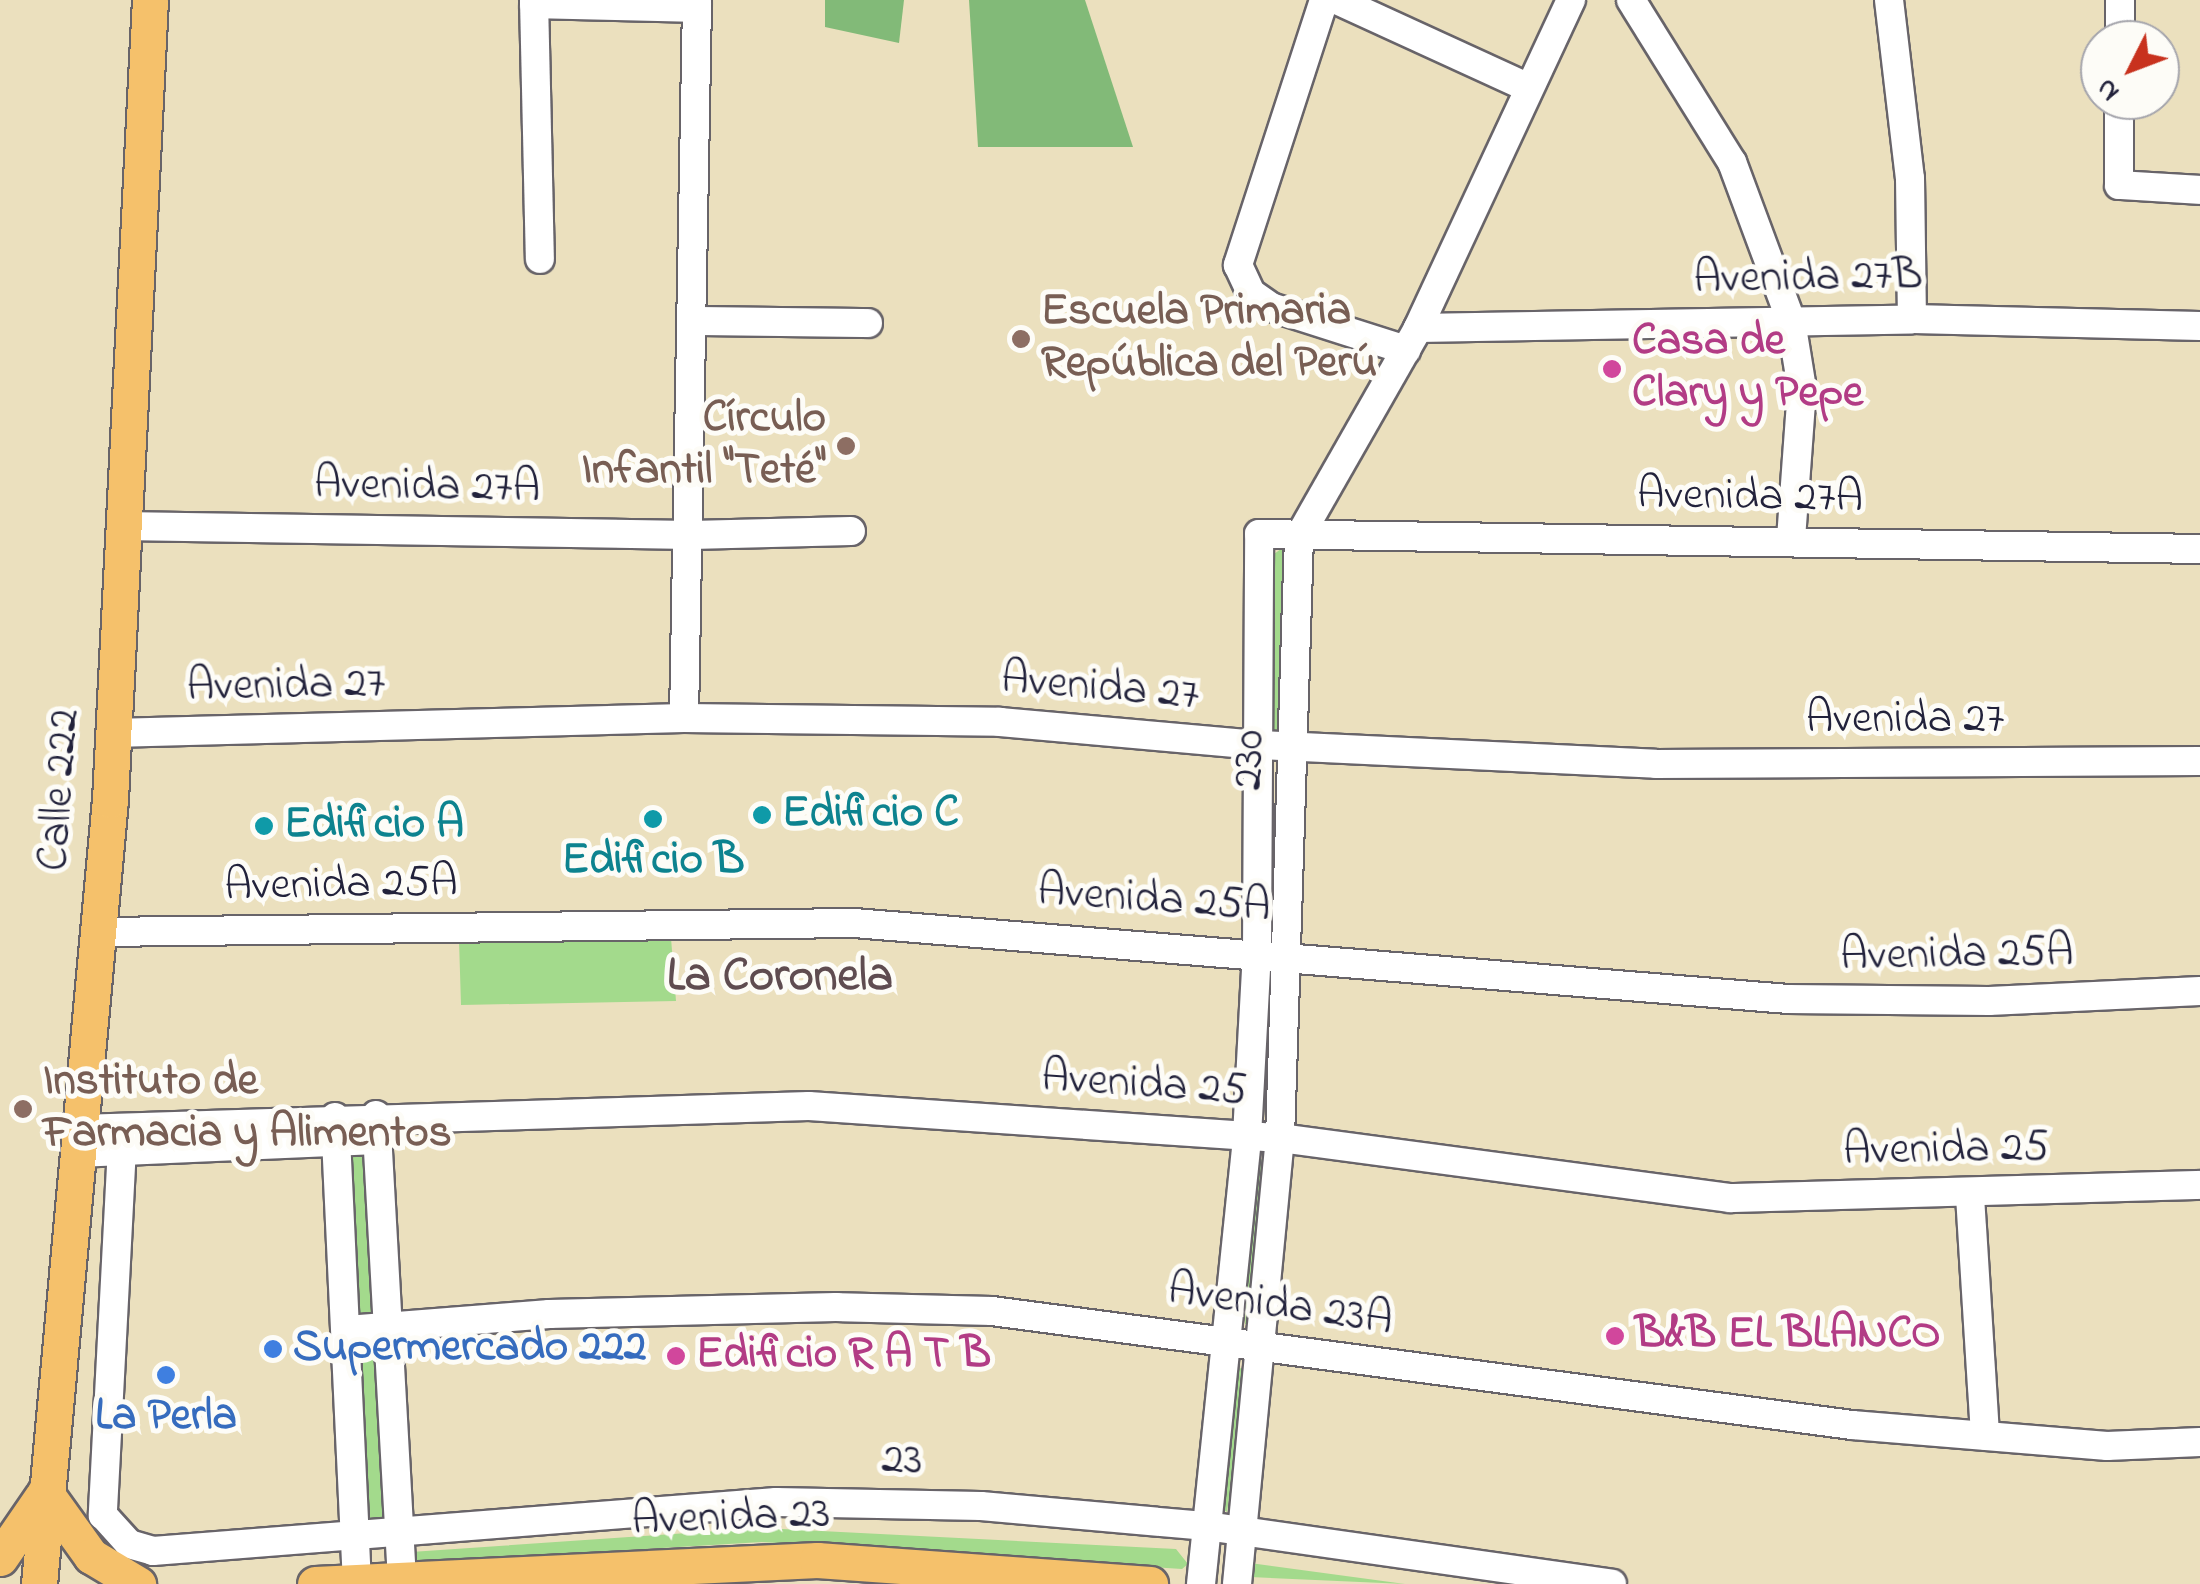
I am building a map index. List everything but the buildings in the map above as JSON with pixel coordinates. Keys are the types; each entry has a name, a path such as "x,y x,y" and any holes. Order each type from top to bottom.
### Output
{"main road":[{"name":"Calle 222","path":"39,1584 99,932 150,0"},
{"path":"0,1558 45,1492 91,1556 138,1584"},
{"name":"Avenida 23","path":"315,1584 817,1560 1150,1584"}],"street":[{"name":"Avenida 27B","path":"1324,0 1238,265 1251,293 1270,307 1412,339 1912,319 2200,326"},
{"path":"1337,0 1529,88"},
{"name":"230","path":"1237,1584 1263,1346 1280,1138 1290,954 1299,537 1412,339 1571,0"},
{"path":"1631,0 1732,162 1791,322 1802,389 1790,540"},
{"path":"1889,0 1910,178 1912,319"},
{"path":"540,259 534,2 697,4 691,535 684,718"},
{"path":"2119,120 2120,186 2200,190"},
{"path":"693,321 868,322"},
{"name":"Avenida 27A","path":"121,526 691,535 850,531"},
{"name":"Avenida 27A","path":"1259,534 1790,540 2198,550"},
{"name":"230","path":"1201,1584 1247,1136 1257,951 1259,534"},
{"name":"Avenida 27","path":"112,733 684,718 1000,722 1260,745 1656,764 2200,761"},
{"name":"Avenida 25A","path":"99,932 854,923 1257,951 1788,999 1989,1001 2200,991"},
{"name":"Avenida 25","path":"78,1141 809,1106 1280,1138 1730,1198 1970,1196 2200,1185"},
{"path":"377,1128 402,1580"},
{"path":"336,1129 357,1582"},
{"name":"23","path":"123,1141 104,1516 129,1544 153,1551 776,1502 981,1506 1207,1526 1612,1584"},
{"path":"1970,1196 1985,1436"},
{"name":"Avenida 23A","path":"347,1330 548,1314 836,1307 992,1312 1852,1425 2107,1446 2200,1442"}],"green space":[{"path":"825,0 904,0 899,43 825,27"},
{"path":"969,0 1085,0 1133,147 978,147"},
{"path":"1281,549 1284,734 1271,733 1274,554"},
{"path":"671,938 676,1001 461,1005 459,940"},
{"path":"366,1147 377,1315 359,1320 352,1154"},
{"path":"1264,1158 1250,1324 1245,1324 1256,1162"},
{"path":"376,1341 387,1521 365,1527 356,1348"},
{"path":"1245,1367 1248,1372 1227,1512 1221,1508 1235,1370"},
{"path":"761,1528 1176,1549 1188,1564 1182,1569 762,1542 412,1563 411,1552"},
{"path":"1250,1563 1405,1584 1250,1577"}],"place":[{"name":"Escuela Primaria República del Perú","path":"1021,339"},
{"name":"Casa de Clary y Pepe","path":"1612,369"},
{"name":"Círculo Infantil \"Teté\"","path":"846,446"},
{"name":"Edificio C","path":"762,815"},
{"name":"Edificio B","path":"653,819"},
{"name":"Edificio A","path":"264,826"},
{"name":"Instituto de Farmacia y Alimentos","path":"23,1109"},
{"name":"B&B EL BLANCO","path":"1615,1336"},
{"name":"Supermercado 222","path":"273,1349"},
{"name":"Edificio R A T B","path":"676,1356"},
{"name":"La Perla","path":"166,1375"}],"district":[{"name":"La Coronela","path":"780,978"}]}
